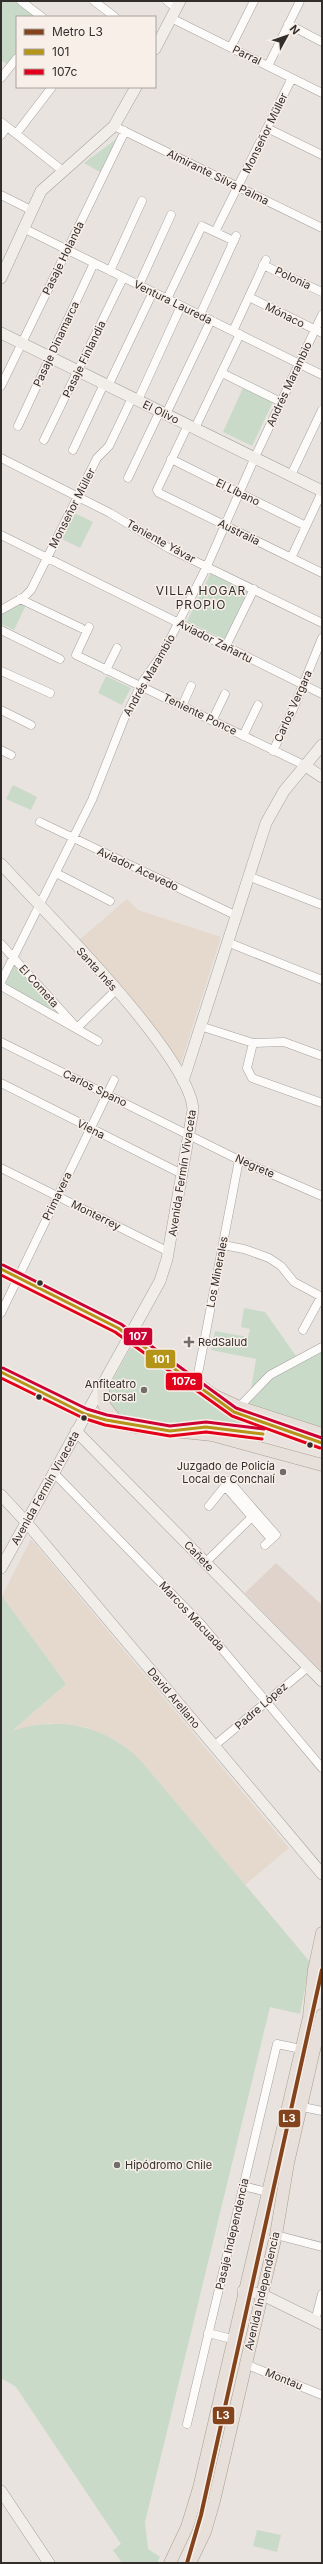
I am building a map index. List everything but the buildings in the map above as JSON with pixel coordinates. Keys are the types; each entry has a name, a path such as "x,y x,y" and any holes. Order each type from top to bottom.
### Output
{"main road":[{"path":"1,1269 88,1312 131,1336 196,1384 239,1407 322,1434"},
{"path":"1,1372 86,1414 118,1423 212,1435 322,1465"},
{"path":"103,1384 104,1405 118,1423"},
{"name":"Avenida Independencia","path":"170,2563 183,2538 195,2504 232,2339 301,2049 312,1999 314,1970 322,1933"},
{"name":"Avenida Independencia","path":"190,2563 208,2523 276,2235 288,2163 322,2015"}],"street":[{"path":"94,1 114,16"},
{"name":"Parral","path":"167,1 231,48 322,92"},
{"path":"231,48 254,1"},
{"path":"268,66 300,1"},
{"path":"26,2 41,16"},
{"path":"156,46 176,9"},
{"path":"288,24 322,42"},
{"path":"1,78 16,59"},
{"path":"1,63 8,69"},
{"name":"Monseñor Müller","path":"215,232 292,78"},
{"path":"16,134 51,88"},
{"path":"1,278 31,210 45,186 114,126 135,88"},
{"path":"1,135 4,125 63,171"},
{"name":"Almirante Silva Palma","path":"114,126 322,228"},
{"path":"267,128 322,155"},
{"name":"Pasaje Holanda","path":"1,386 124,131"},
{"path":"1,195 31,210"},
{"path":"110,271 142,201"},
{"path":"139,285 171,215"},
{"path":"167,299 202,226 235,239 200,315"},
{"name":"Ventura Laureda","path":"23,228 322,375"},
{"name":"Polonia","path":"248,297 265,262 322,292"},
{"name":"Pasaje Dinamarca","path":"18,426 94,263"},
{"name":"Pasaje Finlandia","path":"44,440 124,278"},
{"path":"73,450 153,292"},
{"path":"171,459 192,427 222,373 248,297"},
{"name":"Mónaco","path":"248,297 318,331"},
{"name":"Monseñor Müller","path":"1,610 20,599 31,590 97,458 109,446 135,399 181,306"},
{"name":"Andrés Marambio","path":"1,982 92,800 115,738 141,686 161,657 207,566 239,492 299,363 318,331 322,315"},
{"path":"128,478 211,320"},
{"name":"El Olivo","path":"1,333 322,491"},
{"path":"222,373 281,402"},
{"path":"291,475 322,410"},
{"name":"Teniente Yávar","path":"1,458 77,496 170,549 322,623"},
{"name":"Australia","path":"171,459 157,490 225,526 290,558 321,571"},
{"name":"El Líbano","path":"171,459 306,526"},
{"path":"290,558 322,491"},
{"name":"Aviador Zañartu","path":"1,535 322,694"},
{"path":"226,646 254,589"},
{"name":"Teniente Ponce","path":"20,599 85,627 76,655 304,765 322,777"},
{"path":"1,630 60,659"},
{"name":"Carlos Vergara","path":"273,751 303,685 322,638"},
{"path":"106,670 117,648"},
{"path":"1,671 50,693"},
{"path":"182,706 191,686"},
{"path":"212,721 225,694"},
{"path":"244,736 258,705"},
{"path":"1,710 31,725"},
{"path":"183,1081 235,915 269,815 284,791 322,745"},
{"path":"1,750 11,755"},
{"name":"Aviador Acevedo","path":"40,822 235,915"},
{"name":"Santa Inés","path":"1,864 148,1026 183,1081"},
{"path":"56,873 110,901"},
{"path":"248,876 322,905"},
{"path":"227,942 322,980"},
{"name":"El Cometa","path":"1,944 76,1028"},
{"path":"1,986 98,1041"},
{"path":"76,1028 116,990"},
{"path":"200,1026 253,1043 280,1042 322,1056"},
{"name":"Carlos Spano","path":"1,1042 189,1135"},
{"path":"253,1043 247,1068 252,1078 322,1104"},
{"name":"Primavera","path":"1,1313 114,1080"},
{"name":"Avenida Fermín Vivaceta","path":"1,1568 76,1431 155,1294 169,1252 189,1135 193,1104 183,1081"},
{"name":"Viena","path":"1,1084 182,1174"},
{"name":"Negrete","path":"189,1135 240,1160 322,1196"},
{"name":"Los Minerales","path":"196,1384 222,1245 240,1160"},
{"name":"Monterrey","path":"1,1168 169,1252"},
{"path":"222,1245 250,1251 269,1258 281,1266 294,1282 322,1297 303,1330"},
{"path":"239,1407 270,1375 322,1347"},
{"name":"Cañete","path":"76,1431 322,1681"},
{"name":"Marcos Macuada","path":"53,1472 194,1616 322,1768"},
{"path":"209,1506 229,1481 254,1515 276,1535 268,1542"},
{"name":"David Arellano","path":"1,1495 26,1522 322,1874"},
{"path":"206,1562 254,1515"},
{"name":"Padre López","path":"214,1746 308,1667"},
{"name":"Pasaje Independencia","path":"187,2424 277,2044 301,2049"},
{"path":"288,2104 322,2111"},
{"path":"243,2186 267,2192"},
{"path":"276,2235 322,2246"},
{"path":"244,2291 261,2294 319,2323 322,2294"},
{"path":"208,2333 232,2339"},
{"name":"Montau","path":"245,2364 322,2395"},
{"path":"1,2491 49,2563"}],"shaded area":[{"path":"127,899 138,910 221,937 180,1066 158,1031 79,940"},
{"path":"31,1539 289,1848 245,1885 142,1762 119,1742 85,1727 49,1723 11,1732 66,1684 2,1596"},
{"path":"276,1563 322,1605 322,1672 245,1593"}],"green space":[{"path":"1,1 16,1 36,16 16,16 16,55 8,65 1,60"},
{"path":"119,137 100,172 84,163"},
{"path":"243,388 273,402 252,446 223,432"},
{"path":"72,512 93,522 80,548 60,538"},
{"path":"211,572 250,592 227,641 187,621"},
{"path":"21,604 26,605 14,630 1,624 1,615"},
{"path":"106,676 131,688 122,705 98,693"},
{"path":"13,785 37,797 31,810 6,799"},
{"path":"15,964 59,1016 4,987"},
{"path":"244,1308 265,1312 296,1356 270,1371 251,1389 256,1359 211,1350 215,1331 248,1337 250,1329 241,1327"},
{"path":"134,1347 204,1399 246,1421 253,1429 236,1426 152,1422 118,1418 105,1399 106,1392 130,1349"},
{"path":"322,1350 322,1432 245,1406 274,1375"},
{"name":"Hipódromo Chile","path":"2,1596 66,1684 12,1731 30,1726 65,1724 98,1732 129,1750 142,1762 310,1962 300,2014 270,2007 145,2522 148,2549 160,2557 157,2563 122,2563 113,2550 121,2544 16,2387 1,2378"},
{"path":"257,2530 281,2535 277,2552 253,2546"}],"metro line":[{"name":"L3","path":"187,2563 201,2515 322,1970"}],"transit line":[{"name":"107","path":"3,1265 121,1324 236,1408 322,1438"},
{"name":"101","path":"1,1269 118,1328 234,1412 322,1443"},
{"name":"107c","path":"1,1275 115,1332 232,1416 320,1448"},
{"name":"107","path":"3,1368 87,1409 107,1415 170,1426 206,1422 264,1429"},
{"name":"101","path":"1,1372 85,1414 106,1420 170,1431 206,1427 263,1434"},
{"name":"107c","path":"1,1378 83,1418 105,1425 170,1436 206,1432 262,1439"}],"place":[{"name":"RedSalud","path":"189,1342"},
{"name":"Anfiteatro Dorsal","path":"144,1390"},
{"name":"Juzgado de Policía Local de Conchalí","path":"283,1472"},
{"name":"Hipódromo Chile","path":"117,2165"}],"district":[{"name":"VILLA HOGAR PROPIO","path":"201,598"}]}
